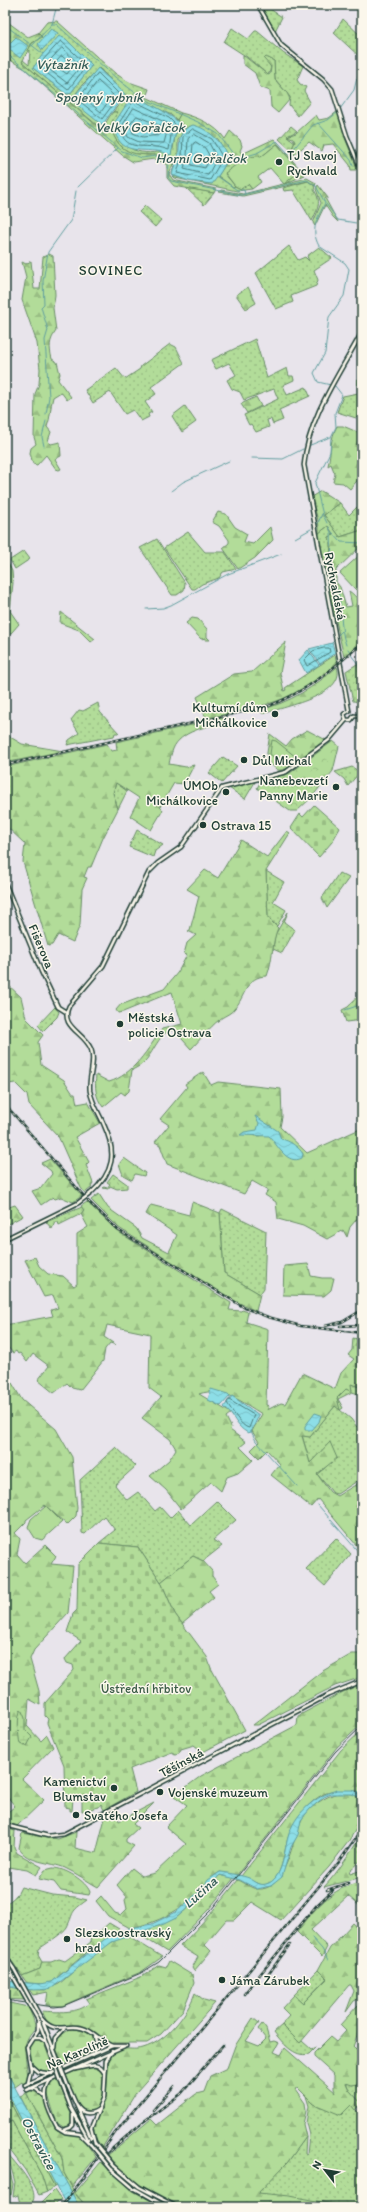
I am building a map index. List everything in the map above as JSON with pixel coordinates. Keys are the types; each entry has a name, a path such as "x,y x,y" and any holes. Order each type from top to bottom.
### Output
{"street":[{"path":"258,5 281,45 325,81 332,89 347,136 362,172"},
{"name":"Rychvaldská","path":"349,711 347,692 306,485 304,465 310,435 331,387 362,332"},
{"path":"346,720 344,714 349,711 354,716"},
{"path":"66,1012 73,1000 103,966 151,870 180,847 221,789 228,785 274,776 289,770 335,735 346,720 351,720 354,716 362,716"},
{"name":"Fišerova","path":"5,883 41,971 58,1007 66,1012 69,1024 87,1043 92,1051 91,1096 109,1136 112,1163 108,1173 91,1193 78,1203 5,1239"},
{"name":"Těšínská","path":"5,1825 48,1836 64,1834 328,1695 362,1681"},
{"path":"5,1956 14,1969 40,2019 72,2097 94,2142 114,2166 139,2187 177,2207"},
{"path":"5,1964 40,2019 71,2108 91,2144 111,2169 132,2188 167,2207"},
{"path":"40,2019 50,2027 81,2028 112,2046"},
{"path":"28,2083 31,2077 27,2050 38,2029 40,2019"},
{"path":"56,2055 55,2040 65,2028"},
{"path":"92,2056 97,2046 95,2037"},
{"path":"32,2038 40,2038 48,2044"},
{"name":"Na Karolíně","path":"25,2085 112,2046 126,2046 27,2090"},
{"path":"94,2142 91,2128 101,2106 105,2092 107,2059 112,2051"},
{"path":"75,2069 94,2064 100,2067 105,2074"},
{"path":"30,2065 37,2072 52,2074"},
{"path":"52,2079 46,2087 45,2096 55,2125 62,2130 79,2134 91,2144"},
{"path":"30,2088 37,2090 45,2096"},
{"path":"72,2097 79,2109 85,2113 94,2112 101,2106"},
{"path":"62,2130 70,2128 74,2124 71,2108"}],"green space":[{"path":"264,5 282,17 275,31 262,9"},
{"path":"343,19 362,37 362,59 334,33"},
{"path":"5,20 28,37 38,33 42,37 32,43 22,62 103,131 111,114 113,112 118,112 113,120 111,128 119,145 127,151 135,154 168,158 173,164 169,174 173,180 216,189 214,193 174,186 167,178 167,164 154,159 133,162 122,155 25,69 5,57 5,42 10,36 5,29"},
{"path":"57,21 116,74 129,82 149,89 146,97 181,113 177,120 171,115 143,101 113,127 118,136 130,148 137,151 154,152 173,149 175,136 180,125 185,129 178,140 178,155 174,168 174,159 171,161 155,155 134,154 124,150 116,141 111,125 117,112 113,112 124,98 117,86 99,68 83,84 71,100 104,125 104,131 22,62 23,60 29,65 30,50 24,57 32,43 41,37 38,33 47,22","holes":["59,37 66,39 92,65 70,94 66,94 33,68"]},
{"path":"232,28 248,39 255,31 257,31 283,53 303,66 297,80 300,84 306,87 304,91 310,102 298,116 289,105 290,97 275,79 274,61 268,58 271,69 268,75 247,57 224,42"},
{"path":"243,55 268,75 270,74 271,67 264,59 266,57 274,61 275,80 287,93 290,99 278,113 271,107 270,91 260,87 255,73 243,64"},
{"path":"338,111 345,138 357,168 356,170 351,170 350,165 333,144 324,145 322,151 309,142 294,155 291,150 295,142 293,138 287,136 296,133 316,115 319,120 329,118"},
{"path":"181,113 206,122 217,130 225,139 230,131 240,140 242,146 240,151 242,154 274,139 305,175 284,184 300,171 277,144 261,157 225,174 235,186 233,187 218,176 227,162 227,156 218,139 189,126 185,129 177,120"},
{"path":"291,126 297,131 287,136 295,142 291,150 279,139"},
{"path":"277,144 300,171 284,184 270,168 258,177 261,182 252,189 248,184 241,189 235,186 225,173 247,158 256,156 261,157"},
{"path":"172,175 209,184 218,176 233,187 235,186 241,189 248,184 252,189 237,191 175,178"},
{"path":"307,178 316,183 315,186 308,181 243,196 219,192 221,190 243,194"},
{"path":"308,181 315,186 314,190 318,198 317,209 312,221 293,190 284,191 283,188"},
{"path":"318,185 328,198 325,198 338,222 325,205 315,226 313,223 321,203 316,189"},
{"path":"187,188 214,193 204,205"},
{"path":"145,206 161,220 155,227 139,212"},
{"path":"289,246 298,260 305,257 309,261 307,256 319,247 332,258 314,270 318,280 316,286 291,296 293,302 276,309 256,273"},
{"path":"49,254 53,256 55,295 53,308 56,331 50,344 50,351 52,359 57,362 60,374 58,380 71,397 67,400 61,392 53,397 47,427 51,432 48,441 51,444 60,442 61,456 55,459 61,469 59,470 56,469 46,455 37,465 33,464 30,453 31,448 36,444 34,437 35,394 39,384 40,369 37,343 22,300 26,277 22,262 26,264 31,261 34,289 40,289 43,257"},
{"path":"248,287 256,303 246,309 236,295"},
{"path":"255,339 267,378 287,368 289,376 293,376 294,380 283,385 287,395 306,387 310,396 279,410 283,420 273,424 271,419 267,420 269,427 256,432 251,424 249,425 244,415 278,399 274,389 244,400 240,392 232,389 227,380 236,375 229,363 216,369 211,360"},
{"path":"170,344 176,347 184,363 151,387 156,394 145,402 152,412 148,414 149,417 141,421 133,410 125,414 110,392 93,403 85,390 116,368 125,379 140,369 141,366"},
{"path":"357,379 362,379 362,413 356,418 337,412 343,396 358,393"},
{"path":"256,397 261,406 247,413 241,404"},
{"path":"185,406 196,422 182,432 172,416"},
{"path":"337,426 343,426 362,434 362,475 350,489 343,483 333,482 335,474 331,464 328,466 332,441"},
{"path":"321,491 340,503 324,515 340,537 362,530 362,545 336,570 336,582 340,587 346,607 352,606 349,591 359,601 363,620 362,641 344,657 327,581 331,559 329,537 334,535 328,526 319,533 318,520 311,497"},
{"path":"340,503 349,515 357,507 362,512 362,530 340,537 324,515"},
{"path":"218,512 226,514 235,527 247,534 244,542 253,544 270,527 273,540 255,558 238,569 223,548 229,543 229,540 219,526 212,522"},
{"path":"328,526 334,535 329,537 331,559 327,581 318,536 319,533"},
{"path":"188,532 205,552 225,552 236,569 223,572 219,578 192,589 164,548"},
{"path":"157,539 185,583 184,590 177,595 172,595 140,548"},
{"path":"24,551 30,559 15,569 10,560"},
{"path":"362,553 362,585 356,590 340,573"},
{"path":"5,558 12,571 13,583 10,611 19,624 5,640"},
{"path":"61,612 95,639 91,642 79,630 60,623"},
{"path":"192,618 198,619 207,629 207,637 210,640 205,640 206,638 201,639 186,623"},
{"path":"286,642 280,673 284,691 286,690 285,688 335,655 337,663 313,683 289,696 250,709 209,718 205,716 197,697 234,674 252,672"},
{"path":"357,664 362,675 362,702 353,701 346,671"},
{"path":"337,667 337,677 332,686 323,693 297,704 263,714 259,710 291,699 310,688"},
{"path":"98,703 100,712 119,733 115,733 114,736 67,745 69,740 79,733 71,720 79,710 83,711"},
{"path":"223,718 224,723 195,730 177,743 172,751 169,764 186,767 194,765 184,784 174,783 160,807 163,810 151,830 130,816 139,798 116,783 113,793 118,809 103,838 91,867 88,867 84,877 87,878 82,889 80,925 73,942 58,935 52,945 48,946 23,862 25,844 5,825 5,767 107,744 112,751 117,750 116,742"},
{"path":"307,730 326,740 295,764 283,770 276,769 266,759 270,734 286,746 292,739"},
{"path":"5,734 22,744 63,751 5,763"},
{"path":"272,740 276,741 296,757 288,764 282,764 270,754"},
{"path":"333,741 339,746 333,771 311,798 297,811 290,811 257,788 261,781 290,773"},
{"path":"223,757 237,766 222,783 209,773"},
{"path":"352,767 360,772 348,786 344,779 335,772"},
{"path":"254,782 245,799 229,788"},
{"path":"116,783 127,791 118,809 113,793"},
{"path":"314,805 340,828 332,842 319,857 291,828 300,814 303,817"},
{"path":"137,830 163,845 155,851 153,857 129,847"},
{"path":"287,831 290,833 266,871 268,918 278,928 267,976 254,979 233,1011 216,1023 191,1049 174,1030 165,1034 147,1059 141,1065 132,1070 129,1091 125,1095 121,1092 103,1107 96,1092 96,1075 109,1082 118,1079 133,1067 162,1029 182,1024 172,992 123,1012 118,1013 116,1010 122,1003 123,1004 164,989 178,972 187,955 184,954 187,943 196,935 188,931 190,930 199,896 187,889 205,870 218,878 241,840 267,857"},
{"path":"266,871 284,882 273,902 286,910 277,926 268,918"},
{"path":"339,873 349,878 327,908 322,898"},
{"path":"288,912 284,922 295,930 282,953 273,949 275,935"},
{"path":"5,982 21,997 26,1018 43,1035 38,1042 41,1065 64,1080 73,1094 75,1094 77,1104 88,1102 100,1123 75,1137 89,1162 86,1165 93,1183 91,1186 92,1187 85,1193 81,1188 58,1136 29,1105 27,1095 15,1083 9,1084 5,1077"},
{"path":"362,992 362,1020 346,1022 342,1010 348,1007"},
{"path":"55,1007 59,1012 57,1017 43,1031 38,1025"},
{"path":"203,1072 211,1085 218,1082 281,1089 282,1117 280,1127 307,1153 362,1128 362,1213 350,1227 347,1237 343,1230 327,1239 303,1226 278,1219 276,1202 265,1195 268,1190 252,1181 244,1194 167,1164 160,1145 155,1142 169,1125 160,1119 187,1087 185,1084"},
{"path":"124,1158 145,1173 144,1176 135,1174 132,1180 123,1175 119,1164"},
{"path":"50,1159 82,1196 73,1202 61,1197 55,1199 53,1197 41,1205 32,1191 41,1188 52,1174 51,1171 41,1163"},
{"path":"113,1174 127,1184 127,1188 117,1189 110,1186 108,1189 103,1188 107,1188 110,1184 107,1182"},
{"path":"99,1194 108,1208 136,1228 142,1238 169,1252 177,1235 146,1214 151,1205 189,1215 192,1202 220,1213 224,1273 260,1294 256,1311 227,1297 119,1228 91,1200"},
{"path":"87,1202 117,1231 231,1303 229,1310 242,1310 248,1312 246,1322 268,1329 266,1405 269,1406 267,1410 281,1403 285,1404 302,1373 335,1389 341,1373 354,1359 348,1355 352,1350 353,1338 362,1340 362,1388 351,1384 352,1392 346,1389 337,1398 340,1410 335,1406 310,1437 302,1436 310,1463 330,1442 337,1458 317,1474 330,1492 337,1496 362,1481 362,1552 318,1499 311,1507 271,1475 280,1464 267,1450 259,1458 251,1450 259,1442 252,1431 262,1414 232,1396 216,1392 199,1394 231,1413 226,1417 231,1427 230,1430 246,1442 240,1447 253,1460 238,1473 227,1477 221,1491 211,1482 181,1509 166,1490 150,1476 169,1460 176,1449 170,1439 142,1418 161,1397 149,1388 150,1334 107,1325 104,1337 116,1345 110,1343 105,1349 103,1361 80,1390 72,1388 67,1383 54,1393 38,1380 49,1366 33,1354 27,1362 20,1353 18,1354 16,1351 13,1353 5,1344 5,1325 53,1316 51,1310 58,1308 53,1295 44,1297 25,1260 35,1257 39,1266 48,1274 63,1276 74,1286 77,1284 77,1234 88,1227 81,1214 84,1210 81,1206"},
{"path":"5,1204 9,1207 15,1205 23,1216 8,1224 5,1219"},
{"path":"82,1207 84,1210 81,1214 59,1225 58,1222 55,1222 52,1229 46,1222"},
{"path":"222,1209 266,1231 264,1288 260,1294 224,1273 220,1213"},
{"path":"308,1264 311,1276 334,1278 331,1290 324,1296 283,1295 284,1266"},
{"path":"5,1371 22,1400 56,1429 72,1457 77,1508 76,1516 67,1525 45,1505 26,1520 26,1522 15,1533 20,1539 17,1554 25,1563 45,1545 56,1556 51,1564 73,1566 68,1613 34,1650 30,1659 39,1691 40,1705 29,1699 27,1726 41,1741 47,1735 53,1747 22,1779 44,1800 17,1826 5,1822 8,1812 15,1806 5,1794"},
{"path":"351,1384 362,1388 362,1395 352,1392 338,1399 343,1408 340,1410 351,1419 357,1427 362,1423 362,1478 337,1494 333,1493 317,1474 325,1468 330,1443 310,1463 302,1435 310,1437 335,1406 339,1409 337,1398 346,1389 352,1390 350,1386"},
{"path":"116,1447 136,1466 115,1485 127,1500 138,1492 155,1511 160,1507 170,1518 178,1510 191,1525 217,1501 236,1520 213,1540 222,1546 203,1561 193,1556 161,1582 138,1547 99,1543 115,1530 104,1516 85,1534 82,1533 80,1480"},
{"path":"46,1506 62,1522 42,1540 35,1538 28,1527 31,1519"},
{"path":"336,1538 351,1554 325,1586 306,1569"},
{"name":"Ústřední hřbitov","path":"99,1543 138,1547 161,1582 175,1614 207,1657 211,1668 245,1730 203,1752 194,1745 181,1749 179,1753 175,1754 172,1752 130,1769 136,1792 104,1810 101,1804 99,1807 82,1811 82,1799 73,1798 72,1811 70,1811 70,1808 65,1807 64,1765 47,1723 48,1719 45,1716 45,1703 74,1670 73,1665 67,1663 65,1659 81,1641 67,1632 73,1614 77,1610 78,1564"},
{"path":"193,1556 203,1561 212,1571 212,1576 218,1584 209,1591 214,1597 182,1624 175,1614 161,1582"},
{"path":"352,1654 362,1654 362,1677 335,1686 258,1725 253,1725 321,1672"},
{"path":"362,1684 362,1724 337,1747 237,1875 220,1872 184,1905 168,1915 150,1923 130,1928 108,1916 96,1901 101,1896 115,1913 121,1915 127,1909 125,1900 127,1897 117,1885 132,1868 142,1876 155,1873 186,1844 166,1827 187,1805 174,1796 201,1776 297,1725 298,1716 343,1692"},
{"path":"21,1709 25,1718 25,1730 32,1737 27,1746 20,1744 19,1740 18,1721"},
{"path":"362,1730 362,1793 357,1791 327,1793 318,1797 307,1806 298,1817 289,1835 282,1865 275,1879 262,1885 241,1876 341,1750"},
{"path":"338,1793 354,1794 362,1799 362,1819 348,1842 329,1867 281,1920 252,1902 234,1920 226,1920 205,1945 211,1951 194,1971 192,1968 198,1957 180,1946 210,1914 238,1880 257,1889 267,1888 275,1882 282,1873 298,1828 308,1810 328,1797"},
{"path":"154,1803 133,1824 138,1828 126,1839 126,1842 134,1846 98,1887 65,1868 27,1857 19,1848 22,1833 58,1839 76,1832 75,1848 96,1853 105,1818 115,1811 119,1821"},
{"path":"5,1828 15,1831 14,1847 17,1853 42,1867 36,1875 27,1870 9,1867 5,1877"},
{"path":"362,1834 362,1849 359,1851 362,1853 362,1859 349,1871 350,1874 362,1870 362,1877 324,1887 349,1855"},
{"path":"53,1868 63,1870 80,1880 88,1888 90,1892 89,1895 61,1891 54,1882 39,1879 45,1870"},
{"path":"220,1875 234,1878 208,1910 167,1952 135,1932 176,1918 190,1906"},
{"path":"362,1882 361,1907 348,1896 311,1930 327,1947 322,1957 297,1932 317,1907 325,1900 341,1889"},
{"path":"21,1887 52,1895 75,1897 87,1900 77,1907 65,1930 39,1949 38,1955 42,1962 40,1969 22,1976 5,1951 5,1905 17,1895"},
{"path":"109,1923 119,1929 119,1932 92,1948 52,1982 44,1984 27,1983 22,1976 40,1969 42,1962 51,1962 59,1959 65,1961 91,1942 90,1940"},
{"path":"353,1923 362,1931 362,1997 354,2001 346,2012 354,1991 351,1985 349,1985 300,2043 282,2025 290,2016 282,2008 294,1995 303,2003 327,1979 318,1970 330,1948"},
{"path":"127,1935 162,1957 141,1972 62,2006 46,2005 48,1992 33,1995 29,1989 45,1990 59,1984 102,1947"},
{"path":"169,1961 192,1975 194,1983 183,2010 161,2034 147,2043 109,2043 81,2026 53,2026 47,2022 42,2011 67,2012 85,2007 89,2003 86,1999 143,1976 159,1965 166,1967"},
{"path":"318,1970 327,1978 303,2003 294,1995"},
{"path":"5,1986 18,1988 24,2000 5,1999"},
{"path":"195,1993 204,2000 215,2003 137,2091 102,2148 92,2130 106,2094 109,2058 114,2053 122,2049 143,2048 160,2040 175,2026 187,2010"},
{"path":"5,2002 28,2007 35,2026 27,2039 25,2046 31,2091 40,2093 43,2097 57,2130 81,2136 96,2157 72,2187 64,2173 62,2158 30,2100 22,2082 15,2087 5,2069"},
{"path":"358,2005 362,2005 361,2023 353,2047 356,2050 362,2042 362,2083 352,2085 346,2083 349,2090 361,2103 355,2110 351,2105 341,2115 314,2104 298,2088 295,2089 305,2103 306,2111 303,2124 306,2137 287,2163 258,2193 290,2196 348,2207 183,2207 161,2198 142,2186 124,2172 108,2155 151,2119 157,2125 196,2094 204,2092 210,2076 227,2068 235,2046 253,2018 259,2023 246,2041 259,2046 266,2039 258,2029 262,2024 266,2029 270,2042 274,2041 279,2043 274,2052 281,2055 285,2048 336,2093 334,2089 334,2075 314,2057 314,2053 330,2037 336,2042 346,2031 340,2025"},
{"path":"282,2025 300,2043 302,2041 311,2049 316,2047 309,2054 304,2055 293,2051 274,2032"},
{"path":"70,2029 80,2030 90,2034 95,2042 95,2047 87,2057 64,2067 56,2048 57,2038"},
{"path":"39,2039 44,2043 54,2070 42,2071 32,2064 29,2047 32,2041"},
{"path":"89,2066 101,2070 104,2080 104,2092 97,2108 93,2111 86,2112 78,2105 66,2075"},
{"path":"57,2079 73,2118 72,2125 65,2128 57,2123 47,2092 51,2084"},
{"path":"346,2082 352,2085 362,2083 362,2104 349,2090"},
{"path":"26,2093 62,2158 64,2173 76,2195 87,2207 79,2207 20,2096"},
{"path":"306,2096 320,2107 351,2105 362,2116 362,2207 348,2207 257,2193 287,2163 306,2137 305,2153 307,2154 309,2135 306,2123 309,2106"},
{"path":"11,2099 57,2185 54,2186 9,2100"},
{"path":"9,2100 54,2186 47,2192 42,2176 12,2121 6,2123 8,2101 6,2101"},
{"path":"12,2121 42,2176 47,2192 39,2195 25,2170 9,2149 5,2138 6,2123"},
{"path":"7,2153 33,2189 33,2201 26,2207 18,2207 20,2204 18,2195 13,2197 15,2182"},
{"path":"5,2154 13,2184 11,2195 5,2190"},
{"path":"101,2162 133,2191 162,2207 87,2207 75,2193"},
{"path":"54,2190 61,2200 52,2207 41,2207 40,2204"}],"water":[{"path":"51,29 58,33 42,50 38,44"},
{"name":"Výtažník","path":"59,36 66,39 92,65 70,94 66,94 33,68"},
{"path":"16,37 28,46 20,58 6,47"},
{"name":"Spojený rybník","path":"98,68 125,94 102,125 71,100"},
{"name":"Velký Gořalčok","path":"132,96 151,104 166,113 180,125 175,136 171,155 158,151 128,148 119,141 113,125"},
{"name":"Horní Gořalčok","path":"193,125 204,129 214,137 226,152 226,163 212,184 189,181 172,175 178,156 180,138 184,130"},
{"path":"332,643 335,653 320,664 309,649"},
{"path":"308,650 319,665 306,673 299,660"},
{"path":"255,1116 278,1131 281,1139 297,1147 303,1154 302,1158 297,1160 287,1157 269,1136 240,1135 244,1132 257,1130 259,1123"},
{"path":"211,1389 230,1396 221,1406 208,1400"},
{"path":"232,1396 259,1415 251,1432 248,1433 240,1427 224,1407"},
{"path":"315,1413 321,1415 319,1422 312,1430 305,1430 305,1426"},
{"name":"Lučina","path":"337,1790 352,1790 362,1793 362,1799 352,1794 331,1794 324,1797 310,1809 301,1820 298,1835 291,1847 282,1877 271,1886 257,1889 240,1880 220,1875 190,1906 176,1918 164,1924 112,1942 52,1988 34,1990 5,1986 5,1981 40,1984 52,1982 105,1939 130,1928 152,1924 176,1912 202,1889 208,1880 220,1872 247,1877 261,1884 266,1884 272,1881 276,1877 282,1864 288,1837 300,1814 313,1801"},
{"name":"Ostravice","path":"5,2069 79,2207 67,2207 5,2088"}],"waterway":[{"path":"32,46 52,24 57,5"},
{"path":"52,24 56,24 116,78 133,91 151,102 198,122 218,134 237,159 257,153 277,141 288,153 292,151 313,125 328,120 338,112"},
{"path":"5,25 42,53"},
{"path":"5,52 122,151 142,158 156,156 169,162 168,177 171,181 241,195 307,180 316,186 325,203 316,224 316,240 319,246 345,263 349,269 344,296 329,317 325,353 314,373 318,382 335,386 342,395 335,413 336,427 331,437 330,452 315,483 323,515 327,523"},
{"path":"340,109 354,90 357,78 362,73"},
{"path":"318,123 351,160 353,166"},
{"path":"78,187 118,148"},
{"path":"217,176 237,190 244,190 245,194"},
{"path":"46,414 49,397 45,340 48,330 41,307 44,304 43,281 48,252 71,220 76,191"},
{"path":"326,204 338,220 362,224"},
{"path":"44,446 42,437 46,421"},
{"path":"308,446 330,437"},
{"path":"252,458 283,459 303,449"},
{"path":"171,491 183,482 229,461"},
{"path":"317,525 322,514"},
{"path":"329,527 331,532 332,569 335,584"},
{"path":"295,538 311,529"},
{"path":"332,532 341,542 362,543"},
{"path":"146,609 163,608 171,605 228,574 281,554"},
{"path":"337,588 340,602 342,631 346,645"},
{"path":"338,635 342,631"},
{"path":"351,655 362,669"},
{"path":"345,1010 357,1006 362,997"},
{"path":"251,1431 256,1441 297,1486"},
{"path":"318,1505 362,1556"},
{"path":"312,1938 322,1949 328,1960"}],"tram line":[{"path":"5,2000 54,2007 63,2006 141,1973 159,1962 211,1910 335,1752 362,1726"}],"railway":[{"path":"5,765 269,706 307,687 362,643"},
{"path":"5,1104 83,1195"},
{"path":"88,1201 118,1230 245,1308 268,1317 301,1326 362,1333"},
{"path":"325,1326 342,1322 362,1310"},
{"path":"340,1326 362,1325"},
{"path":"60,2207 83,2179 115,2133 339,1862 362,1829"},
{"path":"327,1890 348,1883"},
{"path":"244,1994 316,1906 333,1890"},
{"path":"268,1975 290,1944"},
{"path":"105,2155 143,2122 181,2094 223,2045"},
{"path":"153,2110 174,2086"}],"place":[{"name":"TJ Slavoj Rychvald","path":"279,162"},
{"name":"Kulturní dům Michálkovice","path":"275,714"},
{"name":"Důl Michal","path":"244,760"},
{"name":"Nanebevzetí Panny Marie","path":"336,787"},
{"name":"ÚMOb Michálkovice","path":"226,792"},
{"name":"Ostrava 15","path":"203,825"},
{"name":"Městská policie Ostrava","path":"120,1024"},
{"name":"Kamenictví Blumstav","path":"114,1788"},
{"name":"Vojenské muzeum","path":"160,1792"},
{"name":"Svatého Josefa","path":"76,1815"},
{"name":"Slezskoostravský hrad","path":"67,1939"},
{"name":"Jáma Zárubek","path":"222,1980"}],"district":[{"name":"SOVINEC","path":"111,270"}]}
